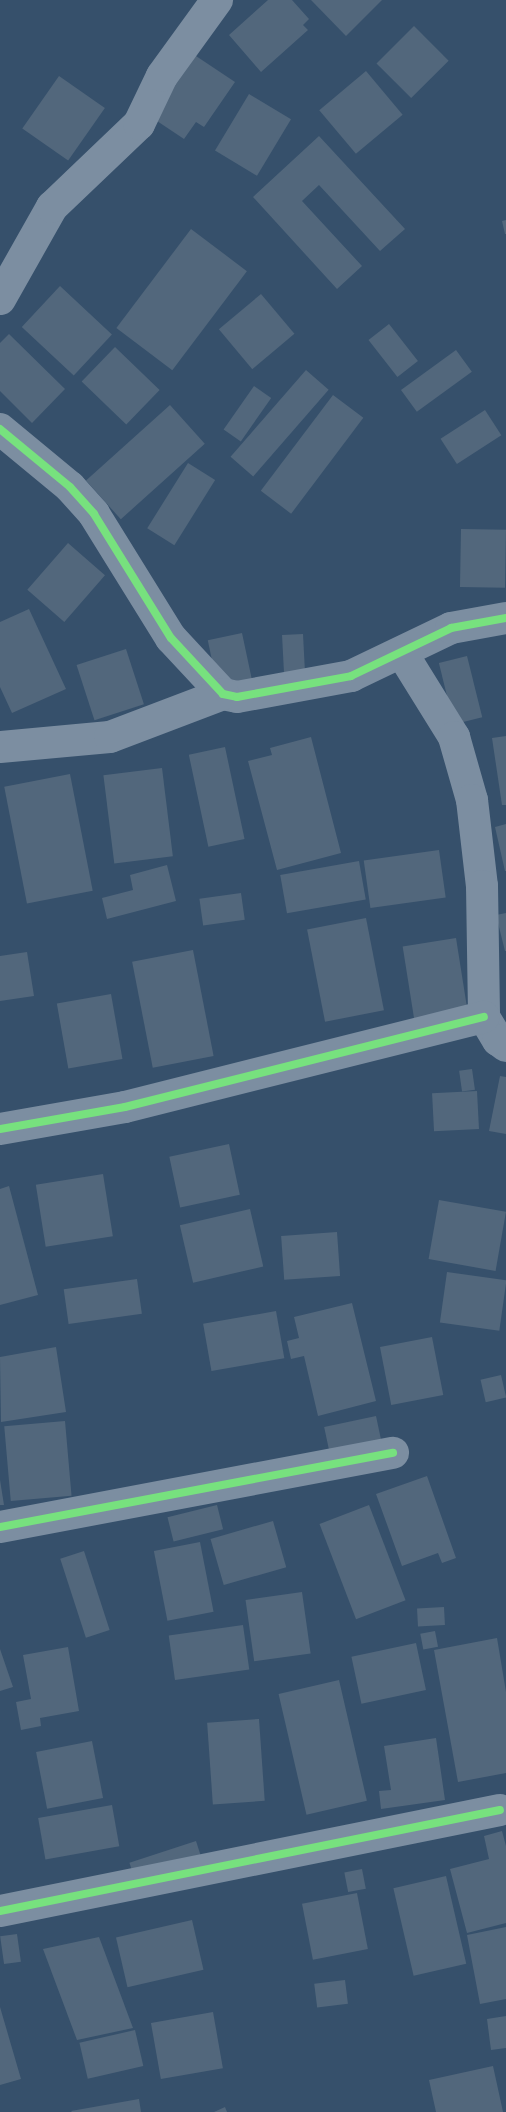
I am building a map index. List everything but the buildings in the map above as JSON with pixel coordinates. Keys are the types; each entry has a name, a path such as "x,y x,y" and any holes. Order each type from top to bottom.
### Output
{"street":[{"path":"0,299 52,207 139,124 162,76 217,0"},
{"path":"0,429 70,487 94,514 171,638 224,694 237,697 351,676 451,628 506,618"},
{"path":"402,652 454,737 472,800 482,886 484,1017 498,1040 506,1046"},
{"path":"0,747 110,738 224,694"},
{"path":"0,1129 125,1107 484,1017"},
{"path":"0,1527 393,1453"},
{"path":"0,1911 500,1810"}],"cycle path":[{"path":"0,429 70,487 94,514 171,638 223,694 237,697 351,676 451,628 506,618"},
{"path":"0,1129 125,1107 484,1017"},
{"path":"0,1527 393,1453"},
{"path":"0,1911 500,1810"}]}
